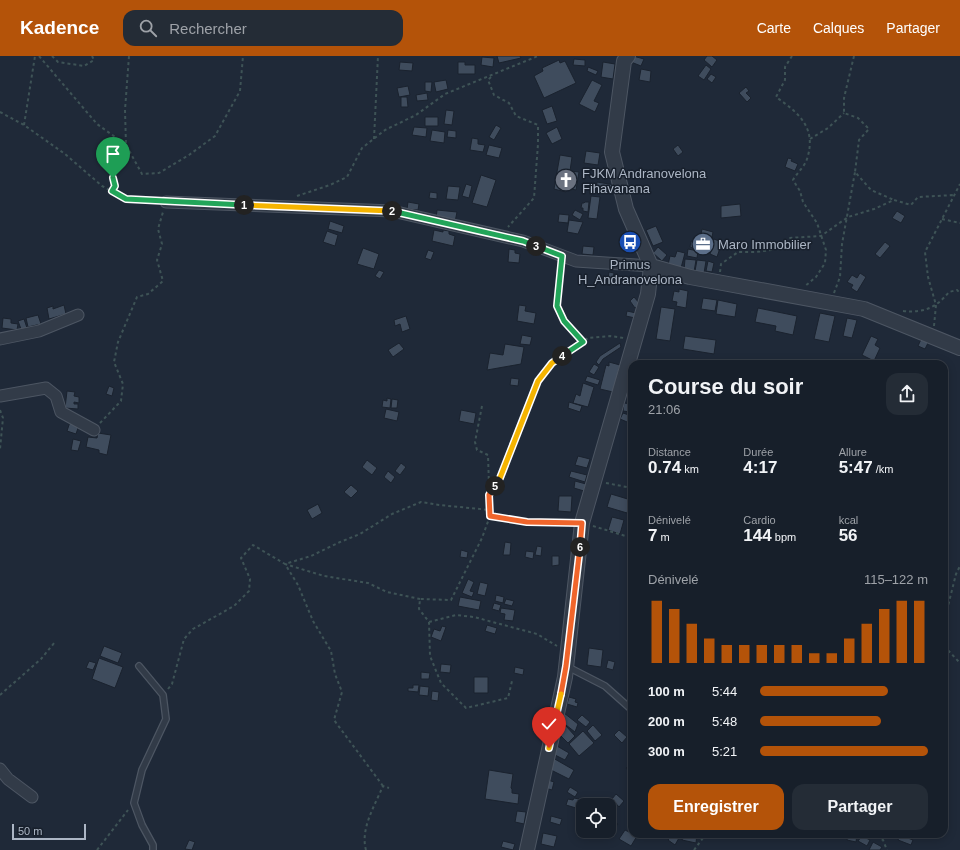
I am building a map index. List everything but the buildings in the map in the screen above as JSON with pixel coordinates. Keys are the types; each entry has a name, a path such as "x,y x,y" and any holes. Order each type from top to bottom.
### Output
{"street":[{"path":"628,56 624,61 612,152 626,209 651,266 648,294 629,360"},
{"path":"166,202 392,211 523,241 576,261 651,266 690,278 864,309 960,348"},
{"path":"0,339 39,331 78,315"},
{"path":"527,850 566,666 582,523 628,364"},
{"path":"0,396 46,388 56,396 61,412 94,430"},
{"path":"0,769 8,779 32,797"}],"lane":[{"path":"139,666 163,695 166,719 142,770 134,803 142,825 153,845 153,850"},
{"path":"566,666 605,686 628,706"}],"path":[{"path":"24,125 35,56"},
{"path":"39,56 97,124 126,144 142,174 160,173 189,155 215,136 240,90 243,56"},
{"path":"52,56 58,62 84,66 94,60 92,56"},
{"path":"112,191 115,186 112,165 122,155 126,144 125,110 129,56"},
{"path":"374,139 378,56"},
{"path":"296,197 330,185 347,177 362,148 385,130 416,115 445,94 538,56"},
{"path":"792,56 785,67 785,80 776,97 803,118 810,139 807,160 793,180 800,191 803,202 817,223 826,250 825,264 816,277 792,296"},
{"path":"810,139 828,128 844,113 844,98 854,56"},
{"path":"494,75 488,80 494,95 509,103 516,116 538,125 534,198 515,216 500,236"},
{"path":"0,112 24,125 65,154 102,186 126,199 166,202 158,230 162,244 157,260 163,281 148,294 137,297 118,342 114,362 123,384 121,401 94,430"},
{"path":"830,303 840,277 842,244 848,217 859,140 869,129 858,118 844,113"},
{"path":"855,172 871,190 894,200 911,205 918,197 954,195"},
{"path":"934,337 936,305 928,277 924,252 960,184"},
{"path":"719,283 721,264 738,252 771,250 789,238 821,236 848,217 874,209 894,200"},
{"path":"942,220 960,222"},
{"path":"562,256 557,306 564,321 583,342"},
{"path":"903,311 918,312 940,303 949,292 956,290 960,293"},
{"path":"489,495 500,478 538,381 552,363 588,338 610,336 635,340"},
{"path":"163,695 172,684 184,639 192,630 234,606 249,591 250,579 241,558 253,545 285,564 324,576 368,583 387,592 420,600 451,600 482,538 490,516 488,456 477,450 475,442 482,406"},
{"path":"0,410 3,418 0,449"},
{"path":"594,481 628,487"},
{"path":"285,564 311,556 360,534 392,514 421,502 438,506 490,510"},
{"path":"490,516 527,522 582,523 628,537"},
{"path":"285,564 298,585 313,621 331,651 335,674 342,692 334,720 383,786 389,788"},
{"path":"948,606 956,574 960,566"},
{"path":"420,600 419,609 429,622 430,656 441,683 466,708 508,698 512,681"},
{"path":"429,622 456,615 474,617 537,634 568,652"},
{"path":"0,694 41,659 55,642"},
{"path":"948,650 960,663"},
{"path":"366,850 364,843 368,819 383,786"},
{"path":"97,850 123,815 134,803"},
{"path":"694,850 703,838"},
{"path":"879,838 883,840 887,850"}],"place":[{"name":"FJKM Andranovelona Fihavanana","path":"566,180"},
{"name":"Primus H_Andranovelona","path":"630,242"},
{"name":"Maro Immobilier","path":"703,244"}],"route":[{"path":"113,178 115,186 112,191 126,199 392,211 523,241 562,256 557,306 564,321 583,342 552,363 538,381 500,478 489,495 490,516 527,522 556,524 582,523 565,677 549,748"}]}
